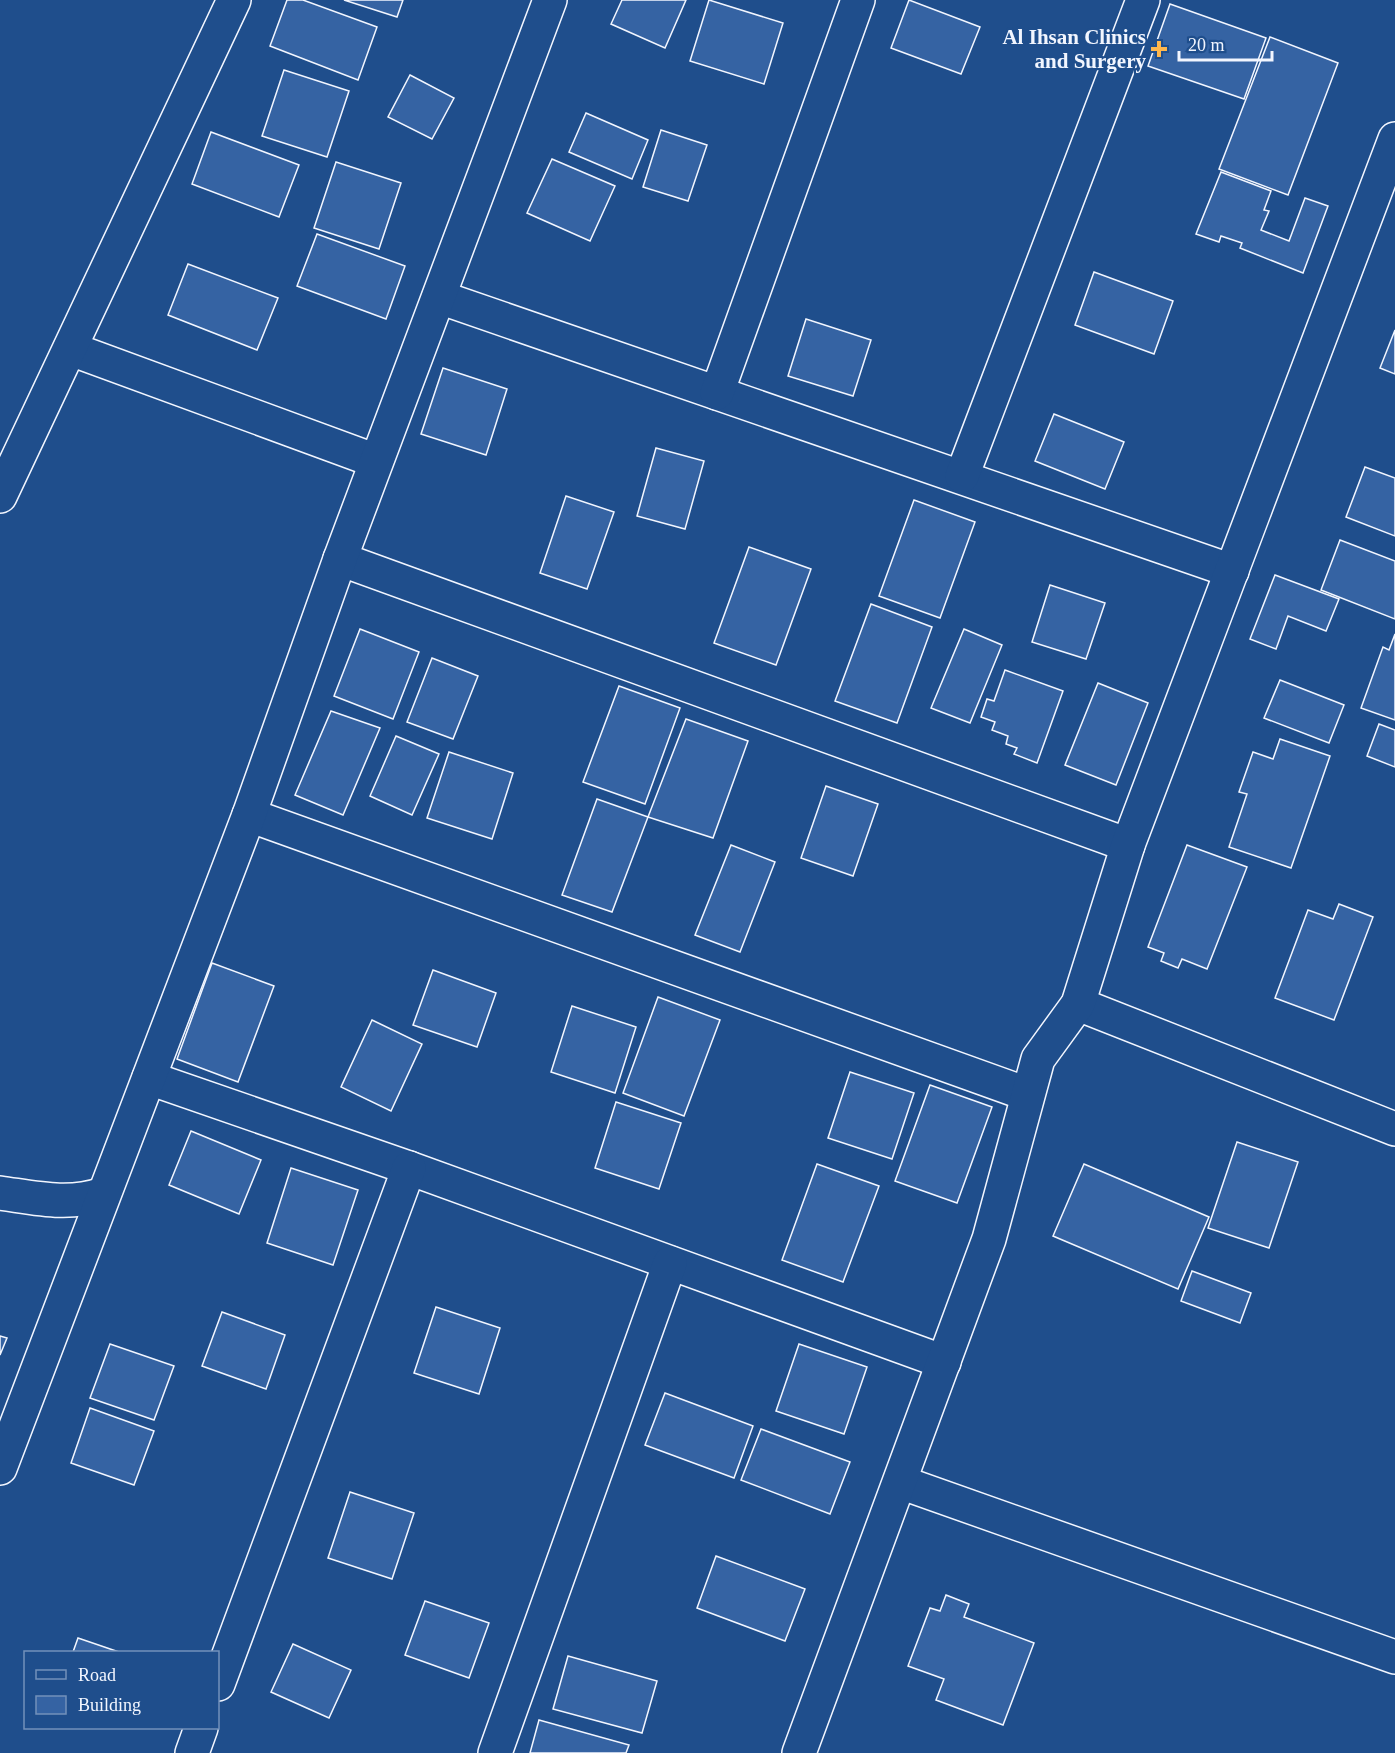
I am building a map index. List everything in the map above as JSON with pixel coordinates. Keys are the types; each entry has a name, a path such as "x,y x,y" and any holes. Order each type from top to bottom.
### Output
{"street":[{"path":"0,496 72,348 234,0"},
{"path":"2,1457 249,814 376,461 550,0"},
{"path":"717,393 858,0"},
{"path":"962,476 1143,0"},
{"path":"799,1753 988,1239 1038,1059 1078,1004 1128,845 1395,139"},
{"path":"439,297 1232,571"},
{"path":"72,348 376,461"},
{"path":"340,559 1128,845"},
{"path":"249,814 1027,1094"},
{"path":"1078,1004 1395,1129"},
{"path":"149,1078 409,1168 944,1362"},
{"path":"219,1681 409,1168"},
{"path":"0,1193 63,1202 84,1201 104,1194"},
{"path":"495,1753 670,1263"},
{"path":"900,1482 1395,1657"},
{"path":"192,1753 201,1729"}],"building":[{"path":"287,0 303,0 377,27 358,80 270,46"},
{"path":"344,0 403,0 397,17"},
{"path":"622,0 686,0 665,48 611,24"},
{"path":"709,0 783,23 764,84 690,61"},
{"path":"909,0 980,27 961,74 891,48"},
{"path":"1170,4 1266,38 1244,99 1148,66"},
{"path":"1270,37 1338,63 1288,195 1219,169"},
{"path":"284,70 349,91 327,157 262,136"},
{"path":"410,75 454,98 432,139 388,117"},
{"path":"586,113 648,140 632,179 569,152"},
{"path":"661,130 707,145 688,201 643,187"},
{"path":"211,132 299,165 279,217 192,184"},
{"path":"552,159 615,186 590,241 527,213"},
{"path":"336,162 401,183 379,249 314,228"},
{"path":"1221,172 1271,191 1264,210 1269,211 1261,230 1289,241 1305,198 1328,206 1303,273 1240,248 1242,243 1221,236 1219,242 1196,234"},
{"path":"317,234 405,266 386,319 297,286"},
{"path":"188,264 278,298 257,350 168,315"},
{"path":"1094,272 1173,301 1154,354 1075,325"},
{"path":"806,319 871,340 853,396 788,376"},
{"path":"1395,330 1395,374 1380,368"},
{"path":"443,368 507,389 486,455 421,434"},
{"path":"1054,414 1124,442 1105,489 1035,461"},
{"path":"656,448 704,461 685,529 637,516"},
{"path":"1365,467 1395,478 1395,536 1346,517"},
{"path":"566,496 614,512 587,589 540,573"},
{"path":"914,500 975,522 940,618 879,596"},
{"path":"1340,540 1395,561 1395,619 1321,590"},
{"path":"749,547 811,569 776,665 714,643"},
{"path":"1275,575 1339,599 1326,631 1288,616 1276,649 1250,639"},
{"path":"1050,585 1105,603 1086,659 1032,642"},
{"path":"871,604 932,627 897,723 835,701"},
{"path":"360,629 419,652 393,719 334,696"},
{"path":"964,629 1002,645 970,723 931,708"},
{"path":"1395,634 1395,720 1361,708 1383,647 1389,650"},
{"path":"432,658 478,676 453,739 407,722"},
{"path":"1005,670 1063,691 1037,763 1014,754 1017,748 1006,744 1008,736 992,730 995,722 981,717 987,699 994,701"},
{"path":"1280,680 1344,705 1329,743 1264,718"},
{"path":"1098,683 1148,703 1116,785 1065,765"},
{"path":"619,686 680,708 645,804 583,782"},
{"path":"331,711 380,728 343,815 295,795"},
{"path":"686,719 748,741 713,838 648,817"},
{"path":"1379,724 1395,730 1395,767 1367,756"},
{"path":"396,736 439,754 412,815 370,796"},
{"path":"1280,739 1330,756 1291,868 1229,847 1247,794 1239,792 1253,752 1273,759"},
{"path":"449,752 513,773 492,839 427,818"},
{"path":"826,786 878,804 853,876 801,858"},
{"path":"597,799 648,817 612,912 562,895"},
{"path":"731,845 775,862 740,952 695,935"},
{"path":"1187,845 1247,867 1207,969 1182,959 1178,968 1161,961 1164,953 1148,947"},
{"path":"1339,904 1373,917 1334,1020 1275,998 1308,910 1333,919"},
{"path":"212,963 274,986 238,1082 177,1059"},
{"path":"433,970 496,993 477,1047 413,1025"},
{"path":"658,997 720,1020 684,1116 623,1093"},
{"path":"572,1006 636,1027 615,1093 551,1072"},
{"path":"372,1020 422,1044 391,1111 341,1087"},
{"path":"850,1072 914,1093 892,1159 828,1138"},
{"path":"930,1085 992,1107 957,1203 895,1181"},
{"path":"616,1102 681,1123 659,1189 595,1168"},
{"path":"191,1131 261,1160 239,1214 169,1185"},
{"path":"1237,1142 1298,1162 1269,1248 1208,1228"},
{"path":"817,1164 879,1186 843,1282 782,1260"},
{"path":"1084,1164 1209,1217 1178,1289 1053,1236"},
{"path":"291,1168 358,1190 333,1265 267,1243"},
{"path":"1192,1271 1251,1293 1240,1323 1181,1301"},
{"path":"436,1307 500,1328 479,1394 414,1373"},
{"path":"222,1312 285,1335 266,1389 202,1366"},
{"path":"0,1336 7,1338 0,1355"},
{"path":"110,1344 174,1366 154,1420 90,1398"},
{"path":"799,1344 867,1367 844,1434 776,1411"},
{"path":"665,1393 753,1426 734,1478 645,1445"},
{"path":"90,1408 154,1431 134,1485 71,1463"},
{"path":"761,1429 850,1462 830,1514 741,1480"},
{"path":"350,1492 414,1513 392,1579 328,1558"},
{"path":"716,1556 805,1589 785,1641 697,1608"},
{"path":"946,1595 969,1604 964,1617 1034,1643 1003,1725 936,1700 944,1679 908,1666 930,1608 940,1611"},
{"path":"425,1601 489,1623 469,1678 405,1655"},
{"path":"78,1638 116,1651 73,1651"},
{"path":"293,1644 351,1670 329,1718 271,1692"},
{"path":"568,1656 657,1681 642,1733 553,1709"},
{"path":"539,1720 629,1745 626,1753 530,1753"}],"place":[{"name":"Al Ihsan Clinics and Surgery","path":"1159,49"}]}
